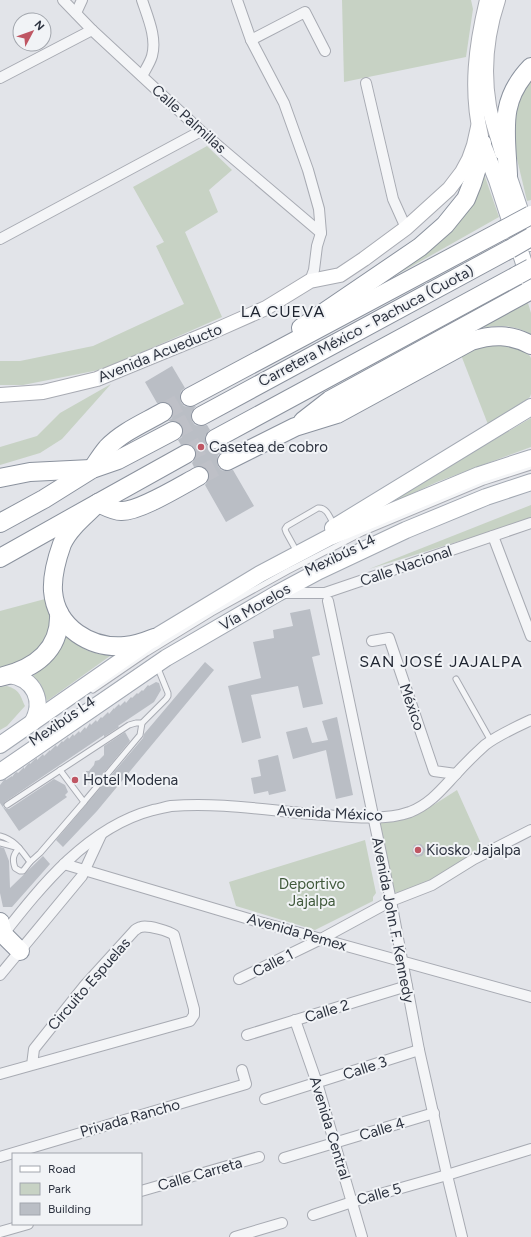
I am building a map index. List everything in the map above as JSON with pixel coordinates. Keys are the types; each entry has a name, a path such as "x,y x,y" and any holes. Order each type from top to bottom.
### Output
{"highway":[{"path":"508,175 506,120 509,100 517,83 531,67"},
{"path":"282,349 290,338 308,322 420,247 446,225 466,199 472,184 477,168 480,135"},
{"path":"190,397 531,215"},
{"name":"Carretera México - Pachuca (Cuota)","path":"201,416 531,237"},
{"path":"295,428 330,400 527,283"},
{"name":"Carretera México - Pachuca (Cuota)","path":"215,439 527,283"},
{"path":"228,461 295,428 337,414 471,341 490,336 506,336 513,337 531,345"},
{"path":"92,469 100,457 115,441 124,434 163,412"},
{"path":"0,523 44,499 92,469 118,460 173,431"},
{"path":"0,558 186,454"},
{"path":"0,478 30,472 92,469"},
{"path":"98,502 114,510 129,510 164,496 200,476"},
{"path":"98,502 69,533 63,543 58,557 53,582 55,601 59,613 72,630 84,638 97,643 124,646 144,642 154,638"},
{"path":"4,676 32,665 45,654 57,634 59,628 59,613"},
{"path":"1,932 20,951"}],"main road":[{"path":"480,135 497,180 527,283"},
{"path":"508,175 531,243"},
{"path":"303,552 335,527 531,407"},
{"name":"Vía Morelos","path":"0,745 154,638 260,574 330,537 471,478 531,458"},
{"name":"Vía Morelos","path":"0,772 157,665 278,593 319,571 406,530 486,497 531,482"},
{"path":"4,676 14,676 24,680 32,688 38,706 32,723"}],"street":[{"name":"Calle Palmillas","path":"63,0 92,30 200,131 321,232"},
{"path":"76,13 82,0"},
{"path":"142,0 152,31 154,43 152,57 142,76"},
{"path":"237,0 251,40 284,103 308,170 319,209 321,232 317,246 314,270 310,281"},
{"name":"Avenida Acueducto","path":"0,395 42,392 97,379 214,331 266,308 310,281 340,275 406,228 440,198 456,181 480,135 475,94 475,76 478,40 487,0"},
{"path":"498,0 490,32 486,60 486,76 489,106 508,175"},
{"path":"251,40 305,12 325,51"},
{"path":"0,78 92,30"},
{"path":"366,83 393,199 406,228"},
{"path":"0,239 200,131"},
{"name":"Calle Nacional","path":"278,593 325,593 531,523"},
{"path":"493,536 531,636"},
{"name":"Avenida John F. Kennedy","path":"328,601 391,901 419,1050 462,1237"},
{"name":"México","path":"372,641 389,638 434,771 456,774"},
{"name":"Avenida México","path":"1,932 72,855 127,819 170,806 213,805 276,811 373,817 391,816 410,812 433,799 486,744 512,728 531,720"},
{"name":"Calle 1","path":"239,979 321,939 391,901 432,885 474,859 531,830"},
{"path":"0,975 82,876 102,834"},
{"name":"Avenida Pemex","path":"64,864 321,939 531,996"},
{"name":"Circuito Espuelas","path":"0,1074 190,1021 194,1015 194,1009 174,935 170,932 146,927 140,927 135,930 84,985 34,1049 32,1065"},
{"name":"Calle 2","path":"247,1035 407,986"},
{"name":"Avenida Central","path":"296,1020 317,1083 362,1237"},
{"name":"Calle 3","path":"265,1099 419,1050"},
{"name":"Privada Rancho","path":"13,1153 246,1084 242,1070"},
{"name":"Calle 4","path":"284,1158 434,1113"},
{"name":"Calle 5","path":"313,1215 531,1149"},
{"name":"Privada Rancho","path":"0,1157 12,1153"},
{"name":"Calle Carreta","path":"142,1191 259,1156"},
{"path":"235,1237 282,1223"},
{"path":"0,1232 24,1225"}],"lane":[{"name":"Mexibús L4","path":"90,692 147,653 212,613 288,571 362,533 484,482 531,467"},
{"path":"483,492 531,476"},
{"path":"303,552 286,532 285,529 287,526 322,507 325,509 335,527"},
{"path":"19,848 14,854 13,858 15,868 20,871 23,870 40,853 140,735 142,723 168,696 157,665"},
{"path":"456,679 491,742"},
{"path":"7,805 129,725 142,723"},
{"path":"60,770 84,802"},
{"path":"0,836 11,840 30,862"},
{"path":"0,843 19,848"}],"green space":[{"path":"342,0 471,0 473,9 466,57 344,82"},
{"path":"531,80 531,200 527,201 517,159 513,126 515,103"},
{"path":"207,146 232,170 209,190 218,212 185,232 222,317 104,369 23,385 0,385 0,361 20,361 93,346 184,304 156,246 164,242 133,187"},
{"path":"483,171 499,217 391,278 432,249 460,222 474,197"},
{"path":"528,303 531,313 531,334 518,328 505,326 479,328"},
{"path":"502,345 517,347 530,356 531,394 530,397 489,427 461,355 482,347"},
{"path":"111,384 62,439 40,453 0,465 0,447 37,436 60,413"},
{"path":"531,418 531,447 437,482 360,518"},
{"path":"531,505 531,519 369,569"},
{"path":"45,599 53,619 46,642 33,656 0,672 0,611"},
{"path":"68,634 86,650 110,656 47,701 40,683 33,676 48,662"},
{"path":"7,686 17,691 25,706 7,726 0,730 0,687"},
{"path":"457,790 483,848 452,870 430,882 418,887 394,893 378,822 411,817"},
{"name":"Deportivo Jajalpa","path":"365,840 376,893 373,897 373,901 315,930 236,906 229,882"}],"building":[{"name":"Casetea de cobro","path":"172,366 185,388 181,391 181,402 184,406 196,406 192,411 192,421 195,425 207,425 210,430 206,434 206,444 210,448 220,448 222,452 218,455 218,466 221,470 233,470 254,506 226,522 205,485 209,477 208,471 205,467 194,467 192,463 196,455 195,449 192,445 181,445 178,440 182,437 182,426 178,422 168,421 172,418 172,407 169,403 157,403 145,382"},
{"path":"310,609 320,655 312,657 323,704 303,708 298,686 251,695 261,738 242,743 228,686 261,678 253,642 274,638 273,630 293,626 290,613"},
{"path":"205,662 214,670 97,811 63,847 56,840 143,738 144,734"},
{"path":"156,682 159,683 161,690 154,702 118,726 119,727 104,737 104,735 5,802 3,807 9,809 54,779 65,785 68,792 65,795 67,797 19,831 0,803 0,785 4,780 12,777 24,767 24,769 28,764 37,758 37,760 43,754 44,756 68,737 69,739 73,734 74,736 79,731 80,733 85,727 86,729 90,723 91,725 96,720 97,722 108,712 109,714 119,704 120,706 125,701 126,703 131,697 132,698 142,690 143,691 148,685 149,686"},
{"path":"337,717 353,795 336,799 326,750 293,759 286,732 307,727 312,743 328,740 322,721"},
{"path":"125,732 130,741 93,786 84,779 86,776 86,771 89,771 94,765 95,761 99,760 104,755 104,746"},
{"path":"278,755 286,791 269,795 268,791 254,794 251,778 261,776 258,760"},
{"path":"421,844 426,850 422,856 416,857 412,852 414,845"},
{"path":"0,847 4,848 9,861 10,888 43,856 50,864 12,907 3,907 0,893"}],"tunnel":[{"path":"163,412 190,397"},
{"path":"173,431 201,416"},
{"path":"186,454 215,439"},
{"path":"199,476 227,461"}],"place":[{"name":"Casetea de cobro","path":"201,447"},
{"name":"Hotel Modena","path":"75,780"},
{"name":"Kiosko Jajalpa","path":"418,850"}],"district":[{"name":"LA CUEVA","path":"283,311"},
{"name":"SAN JOSÉ JAJALPA","path":"441,661"}]}
